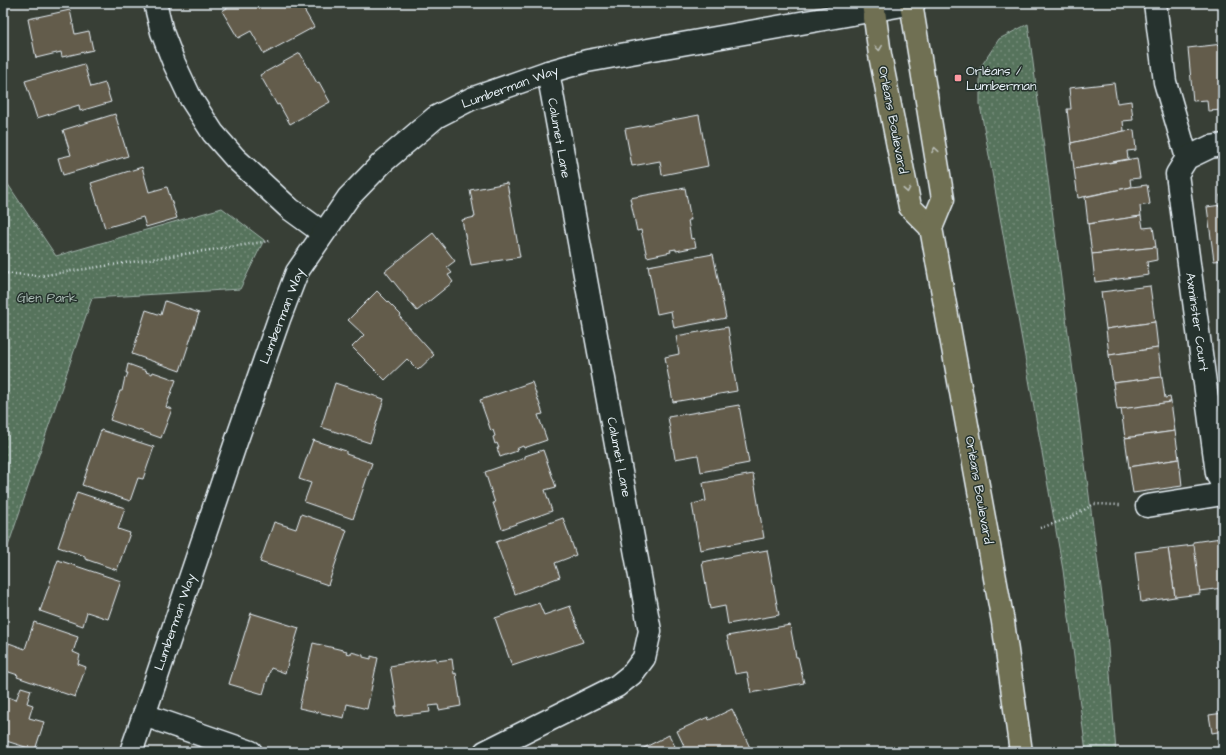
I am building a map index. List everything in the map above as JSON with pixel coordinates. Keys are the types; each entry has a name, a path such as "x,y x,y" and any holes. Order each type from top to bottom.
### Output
{"main road":[{"path":"912,3 943,200 931,228"},
{"name":"Orléans Boulevard","path":"873,6 880,55 910,207 931,228 1003,622 1021,752"}],"street":[{"path":"155,3 162,32 174,63 191,99 213,133 235,158 290,209 323,233"},
{"name":"Lumberman Way","path":"131,752 236,442 297,272 348,198 382,162 436,117 471,99 548,72 601,59 873,6 912,3"},
{"path":"1155,3 1165,82 1187,158 1210,147 1223,145"},
{"name":"Calumet Lane","path":"485,752 617,686 632,674 644,658 650,631 548,72"},
{"name":"Axminster Court","path":"1187,158 1177,174 1217,474 1223,487"},
{"path":"1147,506 1223,494"},
{"path":"144,715 251,752"}],"path":[{"path":"3,273 39,276 270,240"},
{"path":"1040,528 1070,518 1094,504 1115,505"}],"green space":[{"path":"1028,24 1107,634 1116,752 1086,752 1063,570 980,105 980,68 999,39"},
{"name":"Glen Park","path":"3,177 56,256 222,208 264,240 240,289 92,298 3,561"}],"building":[{"path":"235,3 300,3 314,27 264,54 251,31 238,38 222,11"},
{"path":"70,10 75,34 89,31 93,50 62,57 61,52 36,58 28,19"},
{"path":"1222,44 1223,110 1208,111 1207,100 1193,101 1188,48"},
{"path":"300,53 330,102 290,124 260,75"},
{"path":"84,64 91,87 105,83 111,102 80,111 79,105 37,118 25,81"},
{"path":"1114,83 1117,103 1131,101 1133,120 1123,121 1124,131 1071,143 1067,109 1071,109 1069,88"},
{"path":"115,114 128,156 63,175 58,158 71,155 63,130"},
{"path":"699,115 708,166 662,175 660,161 632,166 625,129"},
{"path":"1134,130 1136,150 1127,151 1128,159 1074,169 1071,143"},
{"path":"1137,158 1140,178 1130,179 1131,187 1078,198 1074,169"},
{"path":"142,167 149,192 167,187 177,218 146,227 143,217 105,228 91,183"},
{"path":"507,183 520,257 471,265 462,220 475,217 470,190"},
{"path":"1147,185 1150,204 1140,206 1141,216 1088,224 1085,197"},
{"path":"685,188 691,220 688,220 691,239 694,238 696,247 676,251 676,249 670,250 671,252 647,257 641,230 637,231 630,198"},
{"path":"1223,194 1223,260 1214,261 1207,207 1221,205 1220,195"},
{"path":"1141,216 1143,228 1153,227 1156,247 1092,254 1088,224"},
{"path":"433,233 455,261 447,267 452,273 448,275 453,282 417,311 385,271"},
{"path":"1156,247 1157,260 1147,262 1149,275 1095,282 1092,254"},
{"path":"713,254 726,318 674,328 671,311 657,314 648,266"},
{"path":"1150,286 1155,322 1106,329 1101,292"},
{"path":"377,291 401,315 400,317 434,355 418,370 407,359 385,380 352,347 364,335 348,320"},
{"path":"165,301 199,313 180,371 132,354 146,310 161,315"},
{"path":"1155,322 1158,348 1109,355 1106,329"},
{"path":"728,327 737,391 673,402 665,357 679,354 676,336"},
{"path":"1158,348 1162,377 1113,383 1109,355"},
{"path":"128,364 152,374 153,372 176,380 166,407 172,409 161,438 110,420 120,391 122,391 125,377 126,378 128,373 126,373"},
{"path":"1162,377 1165,398 1170,397 1171,402 1117,410 1113,383"},
{"path":"532,382 543,414 538,415 547,440 524,448 523,446 516,449 517,451 500,457 497,448 499,448 497,443 495,444 493,437 495,436 493,430 491,431 480,400"},
{"path":"335,383 384,399 370,443 321,427"},
{"path":"1171,402 1175,431 1125,438 1121,409"},
{"path":"739,405 749,463 701,472 698,455 675,459 668,417"},
{"path":"101,430 154,447 143,479 138,478 130,501 82,485"},
{"path":"1175,431 1179,459 1129,467 1125,438"},
{"path":"313,440 346,451 346,454 372,463 353,519 304,502 311,483 299,479"},
{"path":"543,450 556,487 545,490 552,511 502,529 485,472"},
{"path":"1179,459 1182,486 1133,493 1129,467"},
{"path":"753,474 764,538 700,550 692,504 706,501 703,483"},
{"path":"77,492 125,508 118,529 130,533 117,570 85,559 85,556 58,547"},
{"path":"301,514 347,530 328,585 260,562 274,522 296,529"},
{"path":"563,518 576,555 555,563 560,577 515,594 496,542"},
{"path":"1221,538 1223,555 1223,588 1199,591 1193,542"},
{"path":"1194,545 1200,594 1175,597 1168,548"},
{"path":"1168,548 1175,597 1141,602 1135,552"},
{"path":"767,550 779,615 728,624 725,606 710,609 702,562"},
{"path":"58,560 121,581 108,619 87,612 83,626 40,611"},
{"path":"539,603 544,615 570,606 583,642 512,666 495,618"},
{"path":"251,613 299,628 285,673 271,668 263,694 229,684"},
{"path":"34,622 78,637 73,652 80,655 78,664 86,667 75,697 17,677 18,675 3,670 3,661 9,643 25,649"},
{"path":"790,625 796,657 798,657 804,683 751,693 747,672 735,674 727,636"},
{"path":"313,643 347,651 346,653 351,654 351,652 363,655 363,657 371,659 371,656 378,658 367,709 347,704 344,718 299,708"},
{"path":"436,658 436,661 452,659 454,674 456,673 461,706 439,710 438,705 429,706 430,712 396,716 395,707 397,707 390,666"},
{"path":"21,687 31,690 27,703 33,705 29,718 44,722 35,750 3,740 3,695 16,700"},
{"path":"732,709 752,752 687,752 677,731 708,717 709,720"},
{"path":"1223,713 1223,731 1212,733 1209,715"},
{"path":"669,735 678,752 636,752"}],"place":[{"name":"Orléans / Lumberman","path":"958,78"}]}
